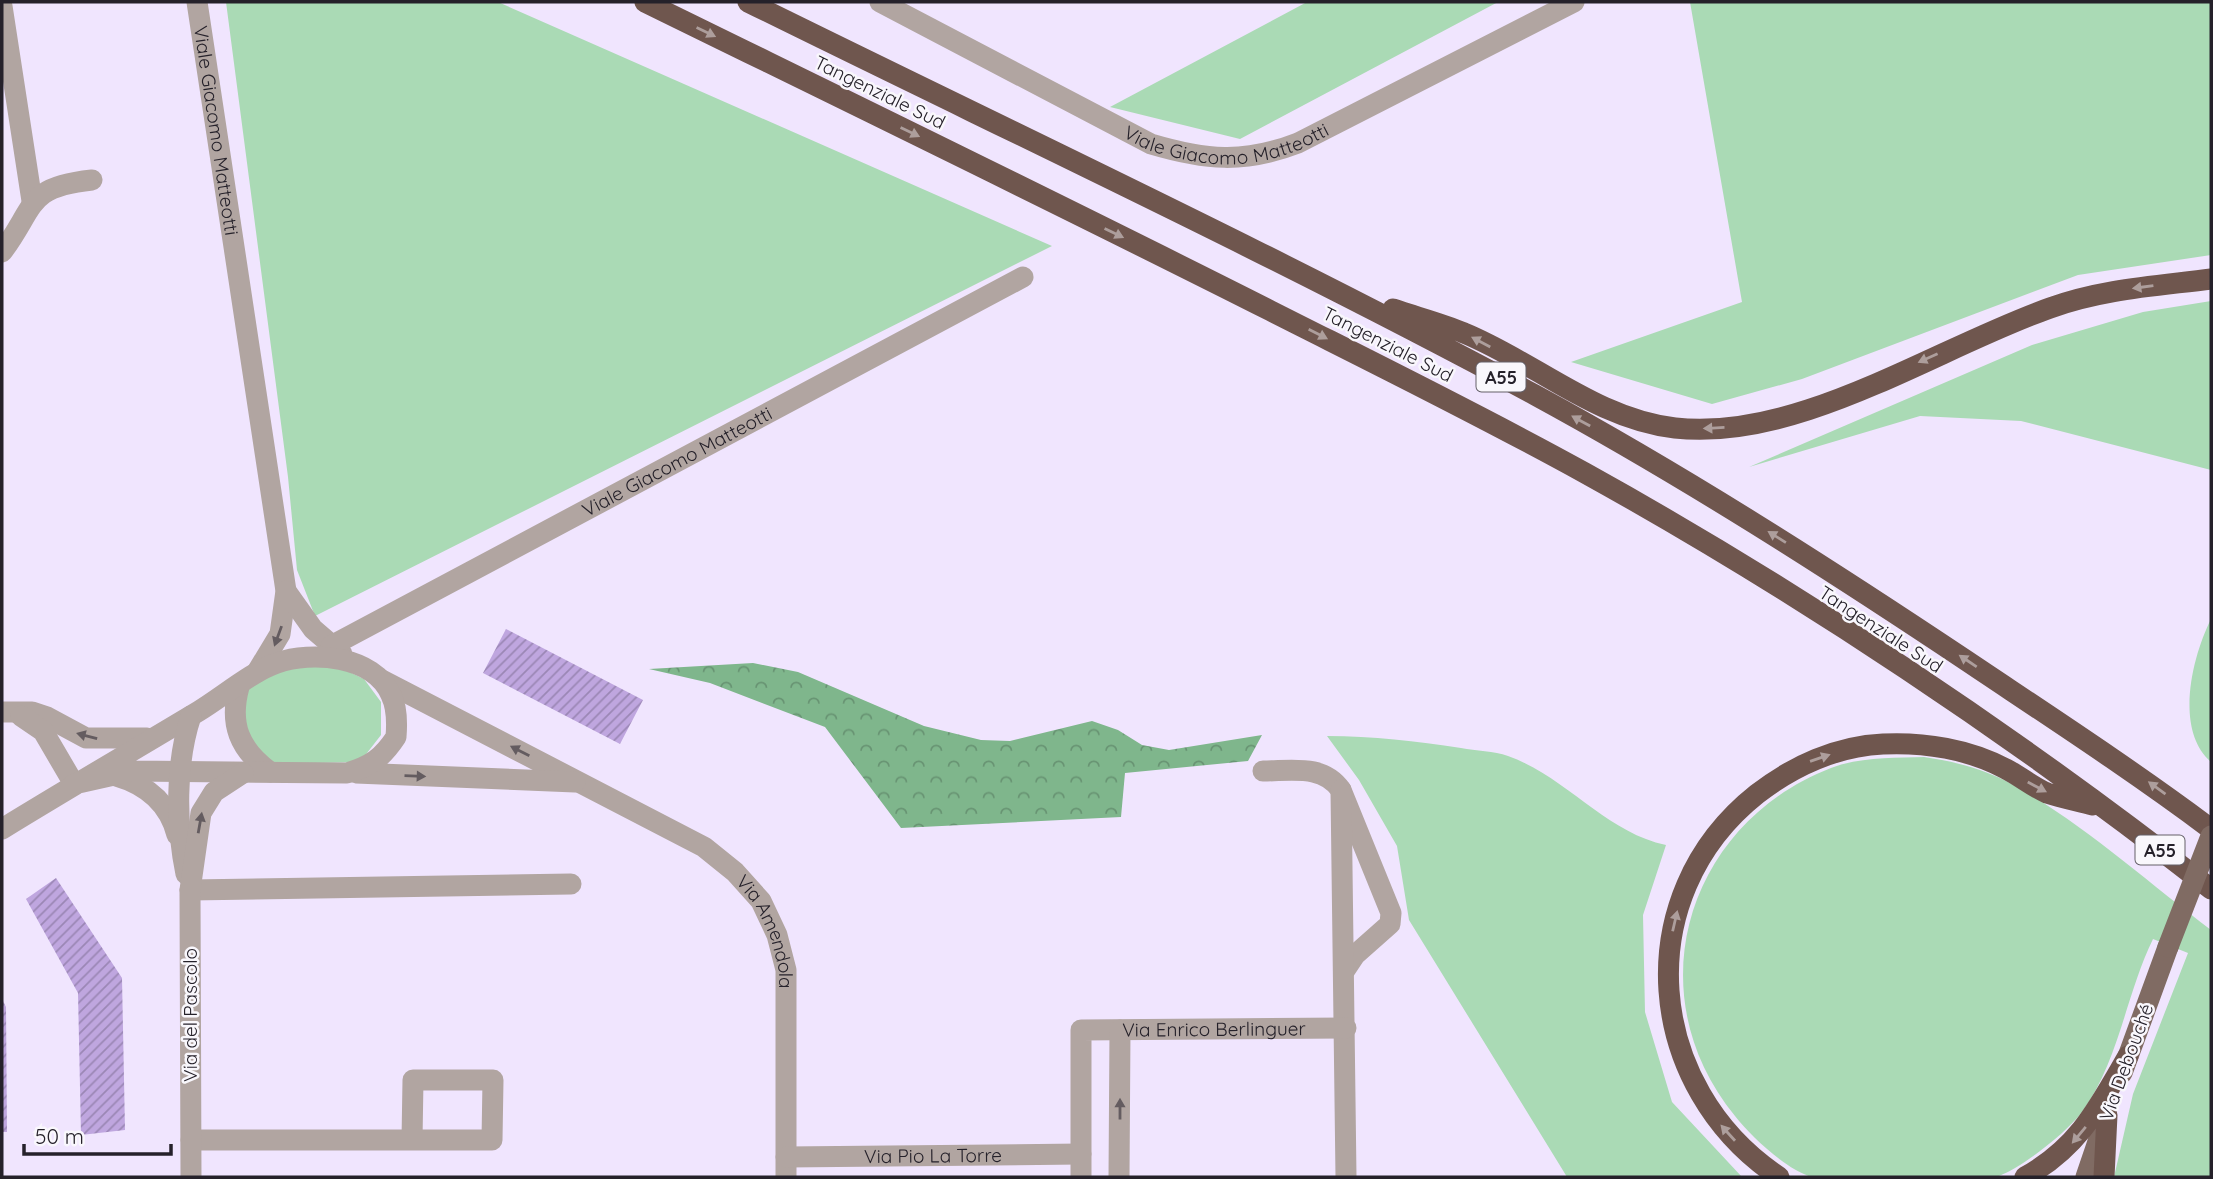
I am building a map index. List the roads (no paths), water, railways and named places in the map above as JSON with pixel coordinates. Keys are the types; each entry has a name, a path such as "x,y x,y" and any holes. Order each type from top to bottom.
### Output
{"highway":[{"name":"Tangenziale Sud","path":"645,2 1217,284 1578,469 1845,631 2109,810 2211,889"},
{"name":"Tangenziale Sud","path":"748,2 1325,286 1537,396 1752,521 2138,775 2211,829"},
{"path":"1325,286 1464,333 1605,408 1674,428 1709,429 1747,425 1827,403 2053,307 2139,287 2211,279"},
{"path":"1779,1177 1760,1165 1713,1116 1684,1061 1669,996 1672,935 1679,904 1689,878 1724,826 1746,803 1801,765 1834,753 1880,744 1922,744 1966,753 2008,770 2046,792 2109,810"},
{"path":"2025,1177 2056,1159 2077,1138 2128,1056"},
{"path":"2104,1177 2107,1115"}],"main road":[{"name":"Via Debouché","path":"2086,1177 2128,1056 2211,836"}],"street":[{"name":"Viale Giacomo Matteotti","path":"197,2 286,591 280,634 247,681"},
{"name":"Viale Giacomo Matteotti","path":"880,2 1150,144 1182,153 1244,159 1298,143 1558,5"},
{"path":"2,6 32,201"},
{"path":"2,253 21,226 32,201 51,188 92,180"},
{"name":"Viale Giacomo Matteotti","path":"331,646 1023,277"},
{"name":"Viale Giacomo Matteotti","path":"286,591 299,612 331,646 358,665"},
{"path":"2,829 75,784 191,716 275,663 312,657 337,658 358,665 379,679 391,695 396,737 382,757 369,766 347,773 132,771 75,784"},
{"name":"Via Amendola","path":"379,679 704,847 736,872 761,901 777,935 786,970 786,1167"},
{"path":"247,681 234,707 235,725 250,754 270,772"},
{"path":"8,712 32,712 47,717 86,738 134,740 155,737"},
{"path":"8,712 43,731 75,784"},
{"name":"Via del Pascolo","path":"180,844 181,744 191,716"},
{"path":"1264,771 1320,771 1332,777 1341,790 1391,913 1390,924 1354,955 1345,970"},
{"name":"Via del Pascolo","path":"191,1177 190,890 201,813 220,787 246,772"},
{"name":"Via Amendola","path":"347,773 581,782"},
{"name":"Via del Pascolo","path":"114,775 148,789 162,802 174,823 190,890"},
{"path":"1341,790 1346,1177"},
{"path":"1343,879 1356,866 1364,866 1375,874"},
{"path":"190,890 572,884"},
{"name":"Via Enrico Berlinguer","path":"1081,1154 1081,1030 1346,1028"},
{"path":"1119,1177 1120,1030"},
{"path":"191,1140 412,1140 492,1140 493,1080 413,1080 412,1140"},
{"path":"1081,1154 1081,1177"},
{"name":"Via Pio La Torre","path":"786,1167 1081,1154"}]}
